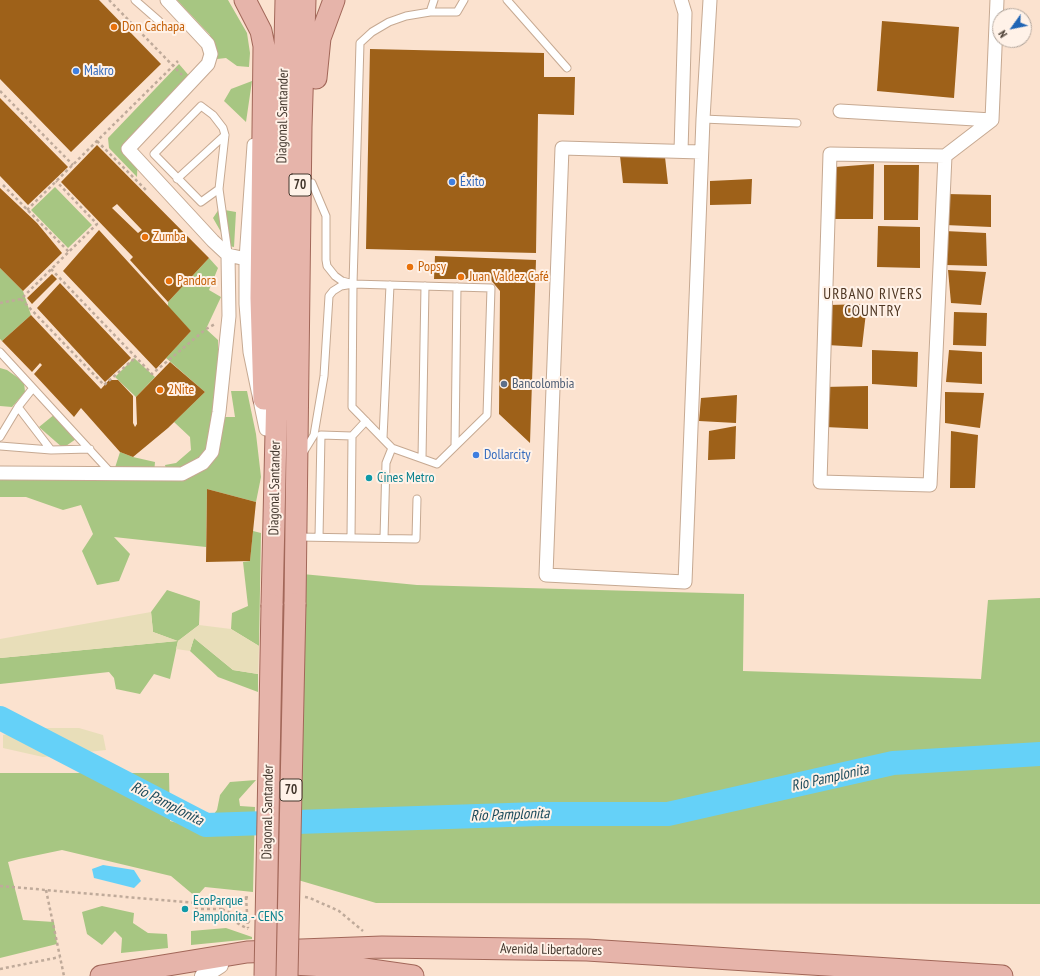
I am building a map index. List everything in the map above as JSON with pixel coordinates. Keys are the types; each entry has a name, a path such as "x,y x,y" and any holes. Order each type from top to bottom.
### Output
{"main road":[{"path":"245,0 263,39 262,364 266,429 275,466"},
{"name":"Diagonal Santander","path":"265,976 257,927 272,605 286,0"},
{"name":"Diagonal Santander","path":"287,976 305,0"},
{"path":"297,462 307,397 312,183 318,50 323,26 334,0"},
{"name":"Avenida Libertadores","path":"101,976 247,952 382,947 587,950 890,972 1002,976"},
{"path":"176,976 262,963 413,976"}],"street":[{"path":"168,0 208,44 211,54 208,64 128,149 213,241 228,255 246,259"},
{"path":"681,0 684,13 681,151"},
{"path":"701,152 562,148 546,574 685,582 701,152 710,0"},
{"path":"946,156 930,485 820,482 830,154 946,156 992,120 997,0"},
{"path":"264,88 256,120 246,259 246,304 250,352 266,429"},
{"path":"840,111 992,120"},
{"path":"682,118 703,119"},
{"path":"0,473 113,475 182,474 203,463 212,452 219,412 229,316 228,255"}],"lane":[{"path":"135,0 159,21"},
{"path":"430,12 434,0"},
{"path":"312,183 326,216 326,260 335,276 342,281 353,284 491,288 487,415 437,464 392,448 352,407 353,284 360,43 372,32 389,22 406,16 430,12 458,12 464,0"},
{"path":"507,0 567,68"},
{"path":"219,189 201,202 154,154 201,106 213,115 223,128 225,135 219,189 228,255"},
{"path":"703,119 797,123"},
{"path":"177,179 225,135"},
{"path":"297,462 314,435 324,376 329,296 336,288 353,284"},
{"path":"383,438 390,285"},
{"path":"422,458 426,286"},
{"path":"455,446 457,287"},
{"path":"0,352 113,475"},
{"path":"0,437 18,407 33,388"},
{"path":"18,407 51,450"},
{"path":"351,538 352,436 366,421"},
{"path":"319,537 321,436 352,436"},
{"path":"0,446 51,450 90,449"},
{"path":"384,538 386,462 392,448"},
{"path":"296,537 416,539 417,499"}],"path":[{"path":"109,0 172,66 191,83"},
{"path":"27,210 178,61"},
{"path":"0,91 73,166"},
{"path":"0,303 21,299 97,224 56,181"},
{"path":"3,185 69,252"},
{"path":"51,269 134,358 152,374 206,329 229,316"},
{"path":"21,299 104,385 134,358"},
{"path":"0,886 196,903 253,897"},
{"path":"46,890 64,976"},
{"path":"246,897 257,927 247,952"},
{"path":"303,897 310,898 339,911 382,947"},
{"path":"195,909 222,909 257,927 221,914 193,913 195,909"},
{"path":"0,969 60,957"}],"green space":[{"path":"177,0 228,0 247,33 250,53 249,67 237,66 226,58 208,60 210,35"},
{"path":"179,64 191,78 131,141 138,149 137,177 109,148 108,138"},
{"path":"252,81 246,122 224,101 231,89"},
{"path":"55,187 92,225 68,248 31,210"},
{"path":"219,209 236,212 234,247 229,246 213,218"},
{"path":"209,258 218,268 209,290 221,297 206,329 218,340 218,406 211,450 202,463 167,473 165,465 176,463 191,450 190,437 174,422 205,392 166,358 191,331 168,307 168,302"},
{"path":"0,268 23,291 31,315 2,341 0,339"},
{"path":"134,358 155,377 136,397 115,377"},
{"path":"0,368 7,370 24,382 25,392 12,407 0,406"},
{"path":"231,391 247,391 256,434 261,477 256,502 207,489 206,547 114,537 130,554 119,581 97,585 82,551 93,534 81,505 63,510 26,497 0,497 0,478 203,466 221,417 235,417"},
{"path":"55,414 76,439 63,448 39,427"},
{"path":"120,452 133,457 155,462 154,474 113,474"},
{"path":"253,531 261,533 259,646 231,629 232,613 248,606 243,562 250,561"},
{"path":"292,573 417,585 744,594 743,671 981,679 988,600 1040,598 1040,904 376,903 298,880"},
{"path":"167,590 200,601 199,625 178,641 170,679 154,674 140,694 116,689 114,678 109,672 0,684 0,658 177,641 153,632 151,612"},
{"path":"194,638 233,670 258,674 258,692 218,677 190,651"},
{"path":"0,773 169,773 170,821 202,829 217,810 220,795 230,782 256,780 239,799 240,806 255,807 253,892 205,887 196,897 171,876 62,850 19,859 8,862 23,920 54,922 57,944 0,958"},
{"path":"102,906 134,913 133,923 148,933 167,934 168,948 121,953 122,938 115,931 102,945 87,934 82,912"},
{"path":"226,928 252,937 252,939 191,945 191,931"}],"sand":[{"path":"151,612 153,632 178,641 0,658 0,639"},
{"path":"199,625 231,629 259,646 258,674 233,670 194,638 190,651 176,649 178,641"},
{"path":"39,728 79,728 103,735 106,750 43,757 3,748 3,735"}],"water":[{"path":"103,865 134,870 141,881 134,888 94,878 92,869"}],"building":[{"name":"Makro","path":"0,0 99,0 161,64 71,152 0,79"},
{"path":"882,21 959,27 954,98 877,91"},
{"name":"Éxito","path":"370,49 544,53 544,77 575,77 574,115 538,114 536,253 366,249"},
{"path":"0,98 68,167 28,205 0,176"},
{"path":"97,145 209,258 168,302 130,260 133,257 61,182","holes":["117,204 142,230 138,233 112,208"]},
{"path":"620,156 665,157 668,184 623,183"},
{"path":"874,164 873,219 835,219 835,167"},
{"path":"884,165 919,165 918,220 884,220"},
{"path":"752,179 751,204 710,205 710,181"},
{"path":"0,188 37,223 62,253 23,291 0,268"},
{"path":"947,194 991,195 991,227 945,225"},
{"path":"878,226 920,227 920,268 877,267"},
{"path":"99,230 191,331 156,369 63,271"},
{"path":"945,231 986,233 987,266 945,265"},
{"path":"435,256 536,260 530,443 499,414 500,291 490,279 434,279"},
{"path":"948,270 986,272 981,305 951,303"},
{"path":"52,274 57,279 32,304 27,298"},
{"path":"60,283 131,358 105,382 37,308"},
{"path":"867,304 862,347 827,345 829,305"},
{"path":"954,312 987,313 986,346 953,345"},
{"path":"31,315 101,389 109,380 118,380 133,396 133,423 135,427 137,424 136,397 170,362 205,392 168,428 133,457 120,452 81,408 74,417 34,374 42,365 40,363 32,372 2,341"},
{"path":"872,350 918,352 917,387 872,384"},
{"path":"949,350 982,352 982,384 946,382"},
{"path":"868,386 868,429 825,427 824,387"},
{"path":"945,392 984,393 980,428 945,423"},
{"path":"737,395 736,423 699,421 701,398"},
{"path":"736,426 735,459 708,460 709,431"},
{"path":"951,431 978,435 975,488 950,488"},
{"path":"207,489 256,502 250,561 206,562"}],"waterway":[{"name":"Río Pamplonita","path":"0,718 206,825 539,814 668,814 893,763 1040,754"}],"place":[{"name":"Don Cachapa","path":"114,27"},
{"name":"Makro","path":"76,71"},
{"name":"Éxito","path":"452,182"},
{"name":"Zumba","path":"145,237"},
{"name":"Popsy","path":"410,267"},
{"name":"Juan Valdez Café","path":"461,277"},
{"name":"Pandora","path":"169,281"},
{"name":"Bancolombia","path":"504,384"},
{"name":"2Nite","path":"160,390"},
{"name":"Dollarcity","path":"476,455"},
{"name":"Cines Metro","path":"369,478"},
{"name":"EcoParque Pamplonita - CENS","path":"185,909"}],"district":[{"name":"URBANO RIVERS COUNTRY","path":"873,304"}]}
